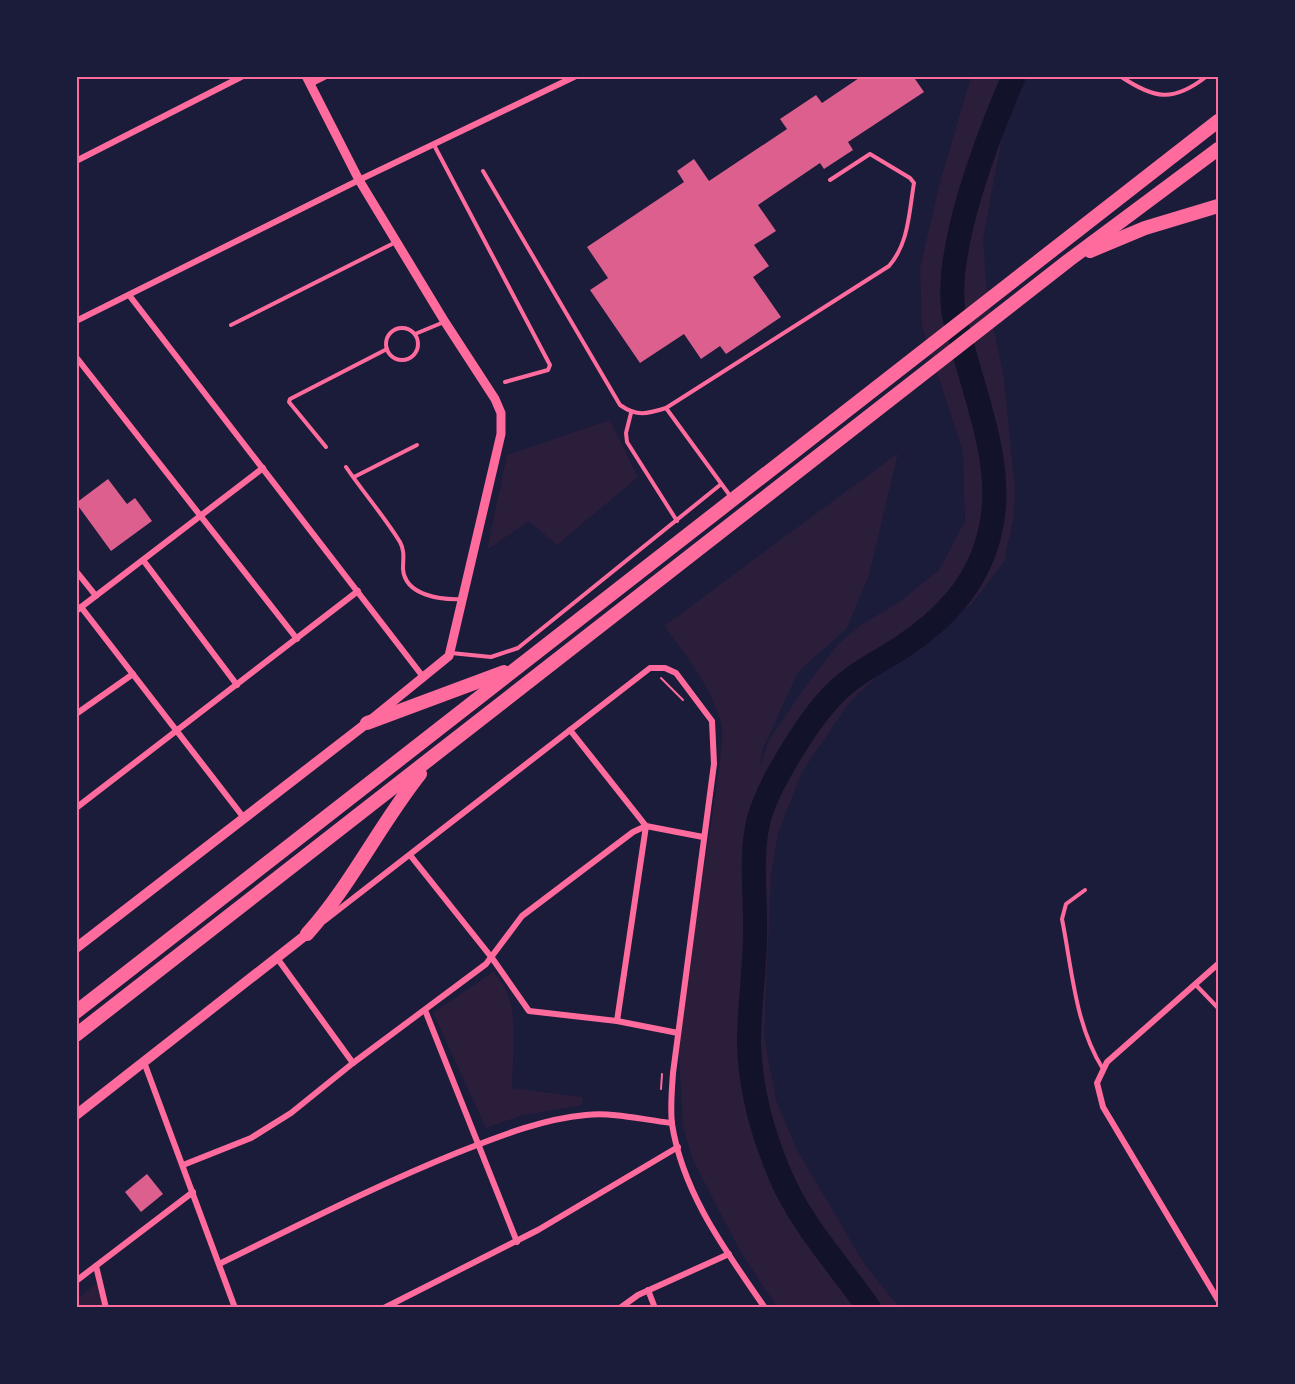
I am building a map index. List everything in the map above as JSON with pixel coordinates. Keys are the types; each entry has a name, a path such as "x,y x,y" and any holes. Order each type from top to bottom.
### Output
{"highway":[{"path":"76,1012 1218,121"},
{"path":"76,1035 1069,260 1218,149"},
{"path":"1069,260 1145,228 1218,207"},
{"path":"367,723 479,683 527,660"},
{"path":"307,934 342,893 395,808 434,757"}],"main road":[{"path":"76,948 367,723"},
{"path":"76,1115 307,934"}],"street":[{"path":"76,161 243,76"},
{"path":"326,76 308,80 359,180 501,412 501,434 450,653 442,664 367,723"},
{"path":"76,321 359,180 576,76"},
{"path":"129,295 424,678"},
{"path":"76,357 297,639"},
{"path":"244,818 133,674 79,609 263,468"},
{"path":"143,560 237,685"},
{"path":"76,571 96,596"},
{"path":"76,808 358,591"},
{"path":"307,934 650,668 665,668 685,682 714,727 714,764 673,1073 672,1123 678,1147 704,1214 765,1308"},
{"path":"76,714 133,674"},
{"path":"570,730 646,826 616,1022"},
{"path":"183,1165 264,1131 492,958 522,916 633,832 646,826 703,837"},
{"path":"410,855 492,958 525,1007 534,1013 616,1022 678,1033"},
{"path":"277,958 353,1063"},
{"path":"1218,964 1102,1069 1097,1083 1102,1107 1218,1300"},
{"path":"425,1010 517,1242"},
{"path":"144,1062 235,1308"},
{"path":"219,1264 384,1184 480,1144 542,1122 573,1116 608,1114 672,1123"},
{"path":"384,1308 517,1242 678,1147"},
{"path":"76,1281 193,1192"},
{"path":"620,1308 648,1290 729,1254"},
{"path":"96,1266 106,1308"},
{"path":"648,1290 655,1308"}],"lane":[{"path":"1120,76 1140,90 1152,95 1166,96 1185,91 1207,76"},
{"path":"434,145 550,365 548,370 505,382"},
{"path":"483,171 620,405 631,412 644,415 666,408 888,266 896,258 905,234 914,183 910,178 870,154 830,180"},
{"path":"231,325 396,242"},
{"path":"415,334 445,322"},
{"path":"404,328 415,334 418,347 409,358 396,358 387,349 388,336 395,329 404,328"},
{"path":"326,447 289,402 290,399 387,349"},
{"path":"666,408 733,500"},
{"path":"631,412 626,433 627,442 677,521"},
{"path":"353,478 417,445"},
{"path":"346,467 402,544 403,571 410,584 427,596 447,600 464,599"},
{"path":"450,653 491,657 518,648 720,484"},
{"path":"1085,890 1066,904 1062,919 1082,1021 1094,1056 1102,1069"},
{"path":"1195,984 1218,1008"}],"shaded area":[{"path":"971,77 1013,77 983,240 987,294 1004,380 1015,490 1013,521 1004,562 971,605 893,661 848,704 802,772 778,833 771,876 764,1036 776,1100 797,1150 865,1265 899,1307 777,1307 739,1249 693,1160 683,1126 678,1039 719,770 722,734 721,723 712,698 689,660 664,626 898,453 869,575 847,628 798,672 762,751 760,767 769,740 805,687 839,643 862,624 898,603 939,570 965,521 963,452 922,326 920,268 941,178"},
{"path":"610,420 638,477 557,545 529,521 487,550 507,455"},
{"path":"493,972 509,997 512,1012 514,1042 512,1088 582,1097 582,1105 520,1116 486,1128 433,1013"},
{"path":"97,1283 103,1307 77,1308 77,1299"}],"building":[{"path":"862,76 913,76 924,92 848,142 853,150 824,169 820,163 758,205 776,231 754,245 769,266 753,277 781,317 726,354 720,346 701,359 684,334 640,363 590,290 608,278 587,247 684,182 677,171 694,159 709,181 787,129 780,119 816,95 822,103"},
{"path":"108,479 127,504 135,498 152,521 111,551 76,503"},
{"path":"147,1174 163,1194 141,1212 125,1192"}],"waterway":[{"path":"869,1308 819,1242 786,1189 772,1155 758,1108 749,1043 755,947 756,836 762,809 769,792 789,755 824,705 849,680 902,647 945,613 967,586 983,554 993,512 992,465 983,418 955,318 953,282 962,222 971,190 1014,76"}]}
